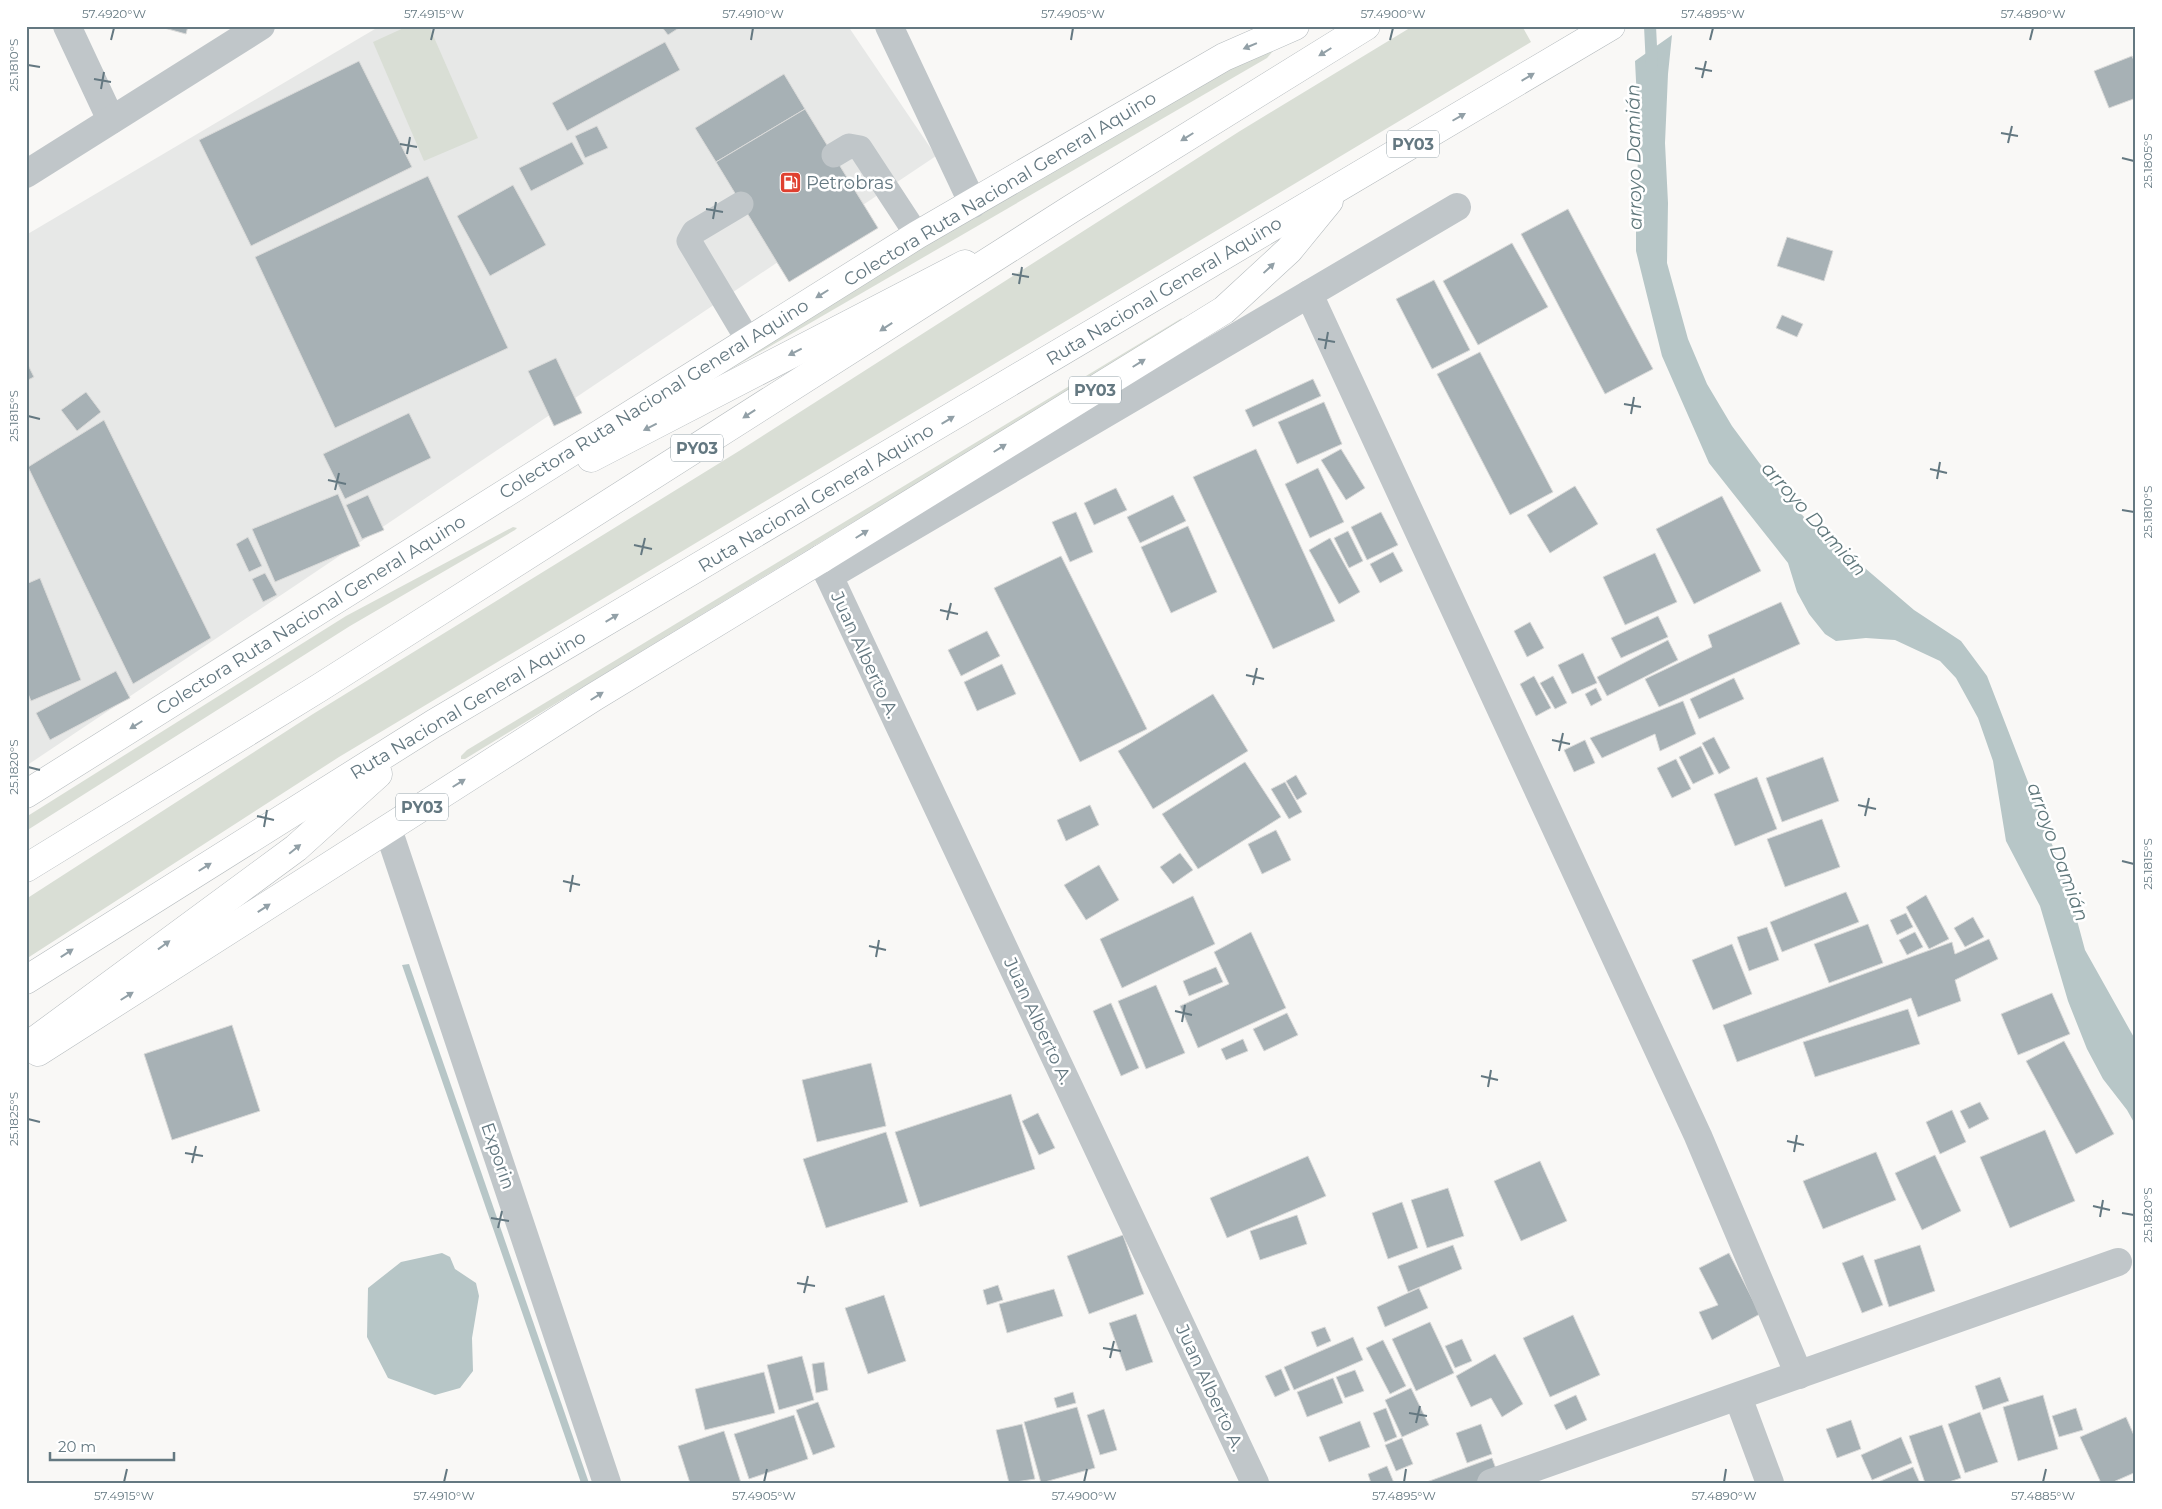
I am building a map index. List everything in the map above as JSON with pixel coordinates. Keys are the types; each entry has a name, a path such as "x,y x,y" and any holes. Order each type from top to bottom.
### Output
{"main road":[{"name":"Colectora Ruta Nacional General Aquino","path":"26,794 917,235 1224,57 1295,26"},
{"name":"PY03","path":"26,868 319,688 1071,209 1366,26"},
{"name":"Ruta Nacional General Aquino","path":"26,980 433,724 1486,102 1611,26"},
{"name":"PY03","path":"26,1059 594,698 825,568 1224,310 1289,250 1341,186"},
{"path":"415,549 1071,209"},
{"path":"26,1047 296,848 433,724"}],"street":[{"path":"67,26 111,120"},
{"path":"26,174 261,26"},
{"path":"889,26 973,204"},
{"path":"825,568 1309,294 1457,207"},
{"path":"1309,294 1698,1136 1799,1375"},
{"name":"Juan Alberto A.","path":"825,568 1255,1483"},
{"name":"Exporin","path":"388,829 608,1483"},
{"path":"1491,1483 2118,1262"},
{"path":"1738,1397 1770,1483"}],"lane":[{"path":"834,155 849,146 860,148 917,235"},
{"path":"742,204 694,232 689,241 748,340"}],"shaded area":[{"path":"380,26 848,26 936,156 26,766 26,235"},
{"path":"408,26 429,26 478,138 424,161 373,42"},
{"path":"1413,26 1522,26 1531,42 339,757 26,959 26,899 313,714 739,451 1240,131"},
{"path":"1672,35 1665,143 1668,203 1667,263 1688,339 1707,384 1732,426 1780,491 1817,531 1845,551 1914,610 1961,641 1987,676 2067,883 2085,950 2136,1041 2136,1126 2127,1110 2103,1079 2087,1049 2068,1001 2040,906 2006,841 1993,761 1978,718 1956,678 1940,661 1895,640 1866,638 1836,641 1825,634 1809,614 1797,592 1788,563 1709,463 1662,356 1636,251 1639,140 1635,61"},
{"path":"1262,50 1274,50 1267,58 593,449 933,237"},
{"path":"1182,318 1178,324 465,759 461,759 461,756 467,750"},
{"path":"513,527 517,528 350,626 26,831 26,817 346,616"},
{"path":"409,964 589,1483 581,1483 402,965"},
{"path":"442,1253 450,1257 455,1269 476,1283 479,1296 472,1338 473,1371 460,1388 435,1395 388,1378 367,1337 368,1288 401,1262"}],"building":[{"path":"157,26 188,26 186,34"},
{"path":"661,26 682,26 668,35"},
{"path":"665,42 680,70 567,131 552,103"},
{"path":"2132,56 2136,65 2136,98 2109,108 2094,71"},
{"path":"359,61 412,167 251,246 199,140"},
{"path":"784,74 805,109 716,162 695,128"},
{"name":"Petrobras","path":"805,109 878,228 789,282 716,162"},
{"path":"597,126 608,148 585,158 575,136"},
{"path":"572,142 584,164 531,191 519,168"},
{"path":"428,176 508,348 335,428 255,257"},
{"path":"513,185 546,245 490,276 457,216"},
{"path":"1568,209 1653,369 1605,394 1521,234"},
{"path":"1787,237 1833,251 1824,281 1777,266"},
{"path":"1512,243 1548,307 1478,345 1443,281"},
{"path":"1434,280 1470,350 1432,369 1396,299"},
{"path":"1782,315 1803,324 1797,337 1776,328"},
{"path":"1480,352 1553,492 1510,515 1437,374"},
{"path":"556,358 582,413 554,426 528,371"},
{"path":"26,361 34,377 26,381"},
{"path":"1313,379 1321,396 1253,427 1245,410"},
{"path":"86,392 101,412 77,431 61,410"},
{"path":"1324,402 1342,444 1297,464 1278,422"},
{"path":"409,413 431,458 345,499 323,454"},
{"path":"104,420 211,638 133,684 28,467"},
{"path":"1256,449 1335,621 1273,649 1193,477"},
{"path":"1341,449 1365,488 1346,500 1321,460"},
{"path":"1318,468 1344,522 1310,538 1285,484"},
{"path":"1575,486 1598,524 1550,553 1527,515"},
{"path":"1116,488 1127,510 1094,525 1084,503"},
{"path":"338,494 360,546 275,582 252,529"},
{"path":"368,495 384,530 362,539 346,505"},
{"path":"1173,495 1186,521 1140,543 1127,517"},
{"path":"1722,496 1761,571 1694,604 1656,529"},
{"path":"1076,512 1093,552 1070,562 1052,522"},
{"path":"1381,512 1398,545 1367,560 1351,527"},
{"path":"1188,526 1217,592 1171,613 1141,547"},
{"path":"1348,531 1363,561 1349,568 1334,538"},
{"path":"248,537 262,566 249,572 236,544"},
{"path":"1330,538 1360,592 1339,604 1309,550"},
{"path":"1393,552 1403,571 1380,583 1370,564"},
{"path":"1655,553 1677,602 1625,625 1603,577"},
{"path":"1061,556 1147,729 1080,762 994,588"},
{"path":"265,573 277,595 263,602 252,579"},
{"path":"40,578 81,680 31,701 26,689 26,584"},
{"path":"1781,602 1800,644 1659,707 1645,679 1712,647 1708,635"},
{"path":"1658,616 1668,637 1621,658 1611,638"},
{"path":"1530,622 1544,648 1527,657 1514,631"},
{"path":"987,631 1000,656 961,676 948,650"},
{"path":"1668,640 1678,660 1607,696 1597,677"},
{"path":"1583,653 1597,683 1572,694 1558,665"},
{"path":"1002,664 1016,694 977,711 964,682"},
{"path":"116,671 130,698 50,740 36,713"},
{"path":"1534,676 1551,708 1536,716 1520,684"},
{"path":"1553,676 1567,703 1555,709 1540,683"},
{"path":"1734,678 1744,699 1699,719 1690,699"},
{"path":"1596,688 1602,700 1591,706 1585,694"},
{"path":"1213,694 1248,751 1153,809 1118,751"},
{"path":"1683,701 1696,734 1660,751 1655,734 1602,758 1590,738"},
{"path":"1714,737 1730,768 1719,774 1702,743"},
{"path":"1585,740 1595,763 1574,772 1564,750"},
{"path":"1701,746 1714,774 1693,784 1679,757"},
{"path":"1823,757 1839,801 1782,822 1766,778"},
{"path":"1676,759 1691,789 1672,798 1657,768"},
{"path":"1245,762 1281,817 1198,869 1162,814"},
{"path":"1296,775 1307,794 1297,800 1286,781"},
{"path":"1757,777 1777,829 1735,846 1714,794"},
{"path":"1285,782 1302,812 1289,819 1271,789"},
{"path":"1090,805 1099,825 1066,841 1057,820"},
{"path":"1822,819 1840,867 1785,887 1767,839"},
{"path":"1276,830 1291,860 1262,874 1248,844"},
{"path":"1180,853 1193,870 1173,884 1160,867"},
{"path":"1099,865 1119,900 1086,920 1064,885"},
{"path":"1846,892 1859,922 1782,952 1770,922"},
{"path":"1926,895 1949,939 1929,949 1906,907"},
{"path":"1193,896 1215,944 1122,988 1100,939"},
{"path":"1906,913 1913,927 1897,935 1890,920"},
{"path":"1973,917 1984,937 1965,947 1954,928"},
{"path":"1868,924 1883,963 1829,983 1814,944"},
{"path":"1767,927 1779,960 1749,971 1737,937"},
{"path":"1251,932 1286,1008 1198,1048 1180,1006 1229,984 1214,952"},
{"path":"1915,932 1923,947 1907,955 1899,940"},
{"path":"1989,939 1998,959 1955,980 1961,1001 1918,1017 1911,998 1737,1062 1723,1025 1952,942 1955,954"},
{"path":"1732,944 1752,994 1713,1010 1692,960"},
{"path":"1216,967 1223,982 1189,996 1183,981"},
{"path":"1156,985 1185,1053 1146,1069 1118,1001"},
{"path":"2052,993 2070,1034 2018,1055 2001,1014"},
{"path":"1111,1003 1139,1068 1121,1076 1093,1011"},
{"path":"1908,1009 1920,1044 1815,1077 1803,1042"},
{"path":"1287,1013 1298,1035 1264,1051 1253,1029"},
{"path":"232,1025 260,1111 172,1140 144,1054"},
{"path":"1243,1039 1248,1051 1226,1060 1221,1049"},
{"path":"2064,1041 2114,1134 2076,1154 2026,1061"},
{"path":"871,1063 886,1126 817,1142 802,1080"},
{"path":"1011,1094 1035,1169 920,1207 895,1132"},
{"path":"1980,1102 1989,1119 1969,1129 1960,1111"},
{"path":"1952,1110 1966,1142 1940,1154 1926,1122"},
{"path":"1038,1113 1055,1148 1039,1155 1022,1121"},
{"path":"2045,1130 2075,1201 2010,1228 1980,1157"},
{"path":"886,1132 908,1202 826,1228 803,1159"},
{"path":"1876,1152 1896,1200 1823,1229 1803,1181"},
{"path":"1935,1155 1961,1211 1922,1230 1895,1173"},
{"path":"1308,1156 1326,1196 1227,1238 1210,1198"},
{"path":"1540,1161 1567,1221 1521,1241 1494,1181"},
{"path":"1448,1188 1464,1236 1427,1248 1411,1200"},
{"path":"1402,1202 1418,1248 1388,1259 1372,1213"},
{"path":"1297,1215 1307,1244 1260,1260 1250,1231"},
{"path":"1123,1235 1144,1294 1089,1314 1067,1256"},
{"path":"1453,1245 1462,1269 1408,1292 1398,1266"},
{"path":"1920,1245 1935,1291 1889,1307 1874,1260"},
{"path":"1729,1253 1760,1314 1712,1340 1699,1312 1718,1305 1699,1268"},
{"path":"1863,1255 1883,1305 1862,1313 1842,1263"},
{"path":"998,1285 1003,1300 987,1305 983,1290"},
{"path":"1419,1288 1428,1308 1385,1327 1377,1307"},
{"path":"1054,1289 1063,1316 1007,1333 999,1304"},
{"path":"884,1295 906,1361 868,1374 845,1308"},
{"path":"1136,1314 1153,1362 1126,1371 1109,1323"},
{"path":"1573,1315 1600,1375 1550,1397 1523,1338"},
{"path":"1430,1322 1454,1373 1416,1391 1392,1339"},
{"path":"1325,1327 1331,1341 1317,1347 1311,1332"},
{"path":"1353,1337 1363,1360 1294,1390 1284,1367"},
{"path":"1462,1339 1472,1361 1455,1368 1445,1346"},
{"path":"1383,1340 1406,1386 1390,1394 1366,1348"},
{"path":"1495,1354 1523,1404 1502,1417 1491,1398 1471,1407 1456,1376"},
{"path":"802,1356 814,1400 779,1410 767,1365"},
{"path":"824,1362 828,1390 816,1393 812,1364"},
{"path":"1281,1369 1290,1390 1275,1397 1265,1376"},
{"path":"1355,1370 1364,1391 1345,1398 1336,1377"},
{"path":"764,1372 775,1413 705,1430 695,1389"},
{"path":"2000,1377 2009,1401 1983,1410 1975,1386"},
{"path":"1333,1378 1343,1403 1307,1417 1297,1392"},
{"path":"1411,1388 1429,1425 1402,1437 1385,1400"},
{"path":"1073,1392 1076,1403 1057,1408 1054,1398"},
{"path":"1576,1395 1587,1420 1566,1430 1554,1405"},
{"path":"2043,1395 2058,1449 2018,1461 2003,1407"},
{"path":"818,1402 835,1447 813,1455 796,1410"},
{"path":"1077,1407 1095,1468 1041,1483 1024,1422"},
{"path":"1386,1408 1397,1437 1385,1442 1373,1413"},
{"path":"2076,1408 2083,1430 2059,1437 2052,1416"},
{"path":"1104,1409 1117,1450 1100,1455 1087,1415"},
{"path":"1980,1412 1998,1462 1965,1473 1948,1424"},
{"path":"794,1415 808,1459 749,1479 734,1434"},
{"path":"2126,1417 2136,1440 2136,1472 2111,1483 2101,1483 2080,1437"},
{"path":"1851,1420 1861,1449 1837,1458 1826,1429"},
{"path":"1360,1421 1370,1447 1329,1462 1319,1437"},
{"path":"1022,1424 1035,1479 1009,1483 996,1430"},
{"path":"1481,1424 1492,1454 1467,1463 1456,1433"},
{"path":"1942,1425 1961,1478 1946,1483 1925,1483 1909,1436"},
{"path":"724,1431 741,1483 690,1483 678,1446"},
{"path":"1901,1437 1912,1463 1872,1480 1861,1455"},
{"path":"1402,1438 1413,1464 1396,1471 1385,1445"},
{"path":"1492,1458 1499,1477 1481,1483 1424,1483"},
{"path":"1387,1466 1394,1483 1371,1483 1368,1474"},
{"path":"1913,1467 1920,1483 1876,1483"}],"waterway":[{"name":"arroyo Damián","path":"1650,26 1652,67"}],"place":[{"name":"Petrobras","path":"790,183"}]}
